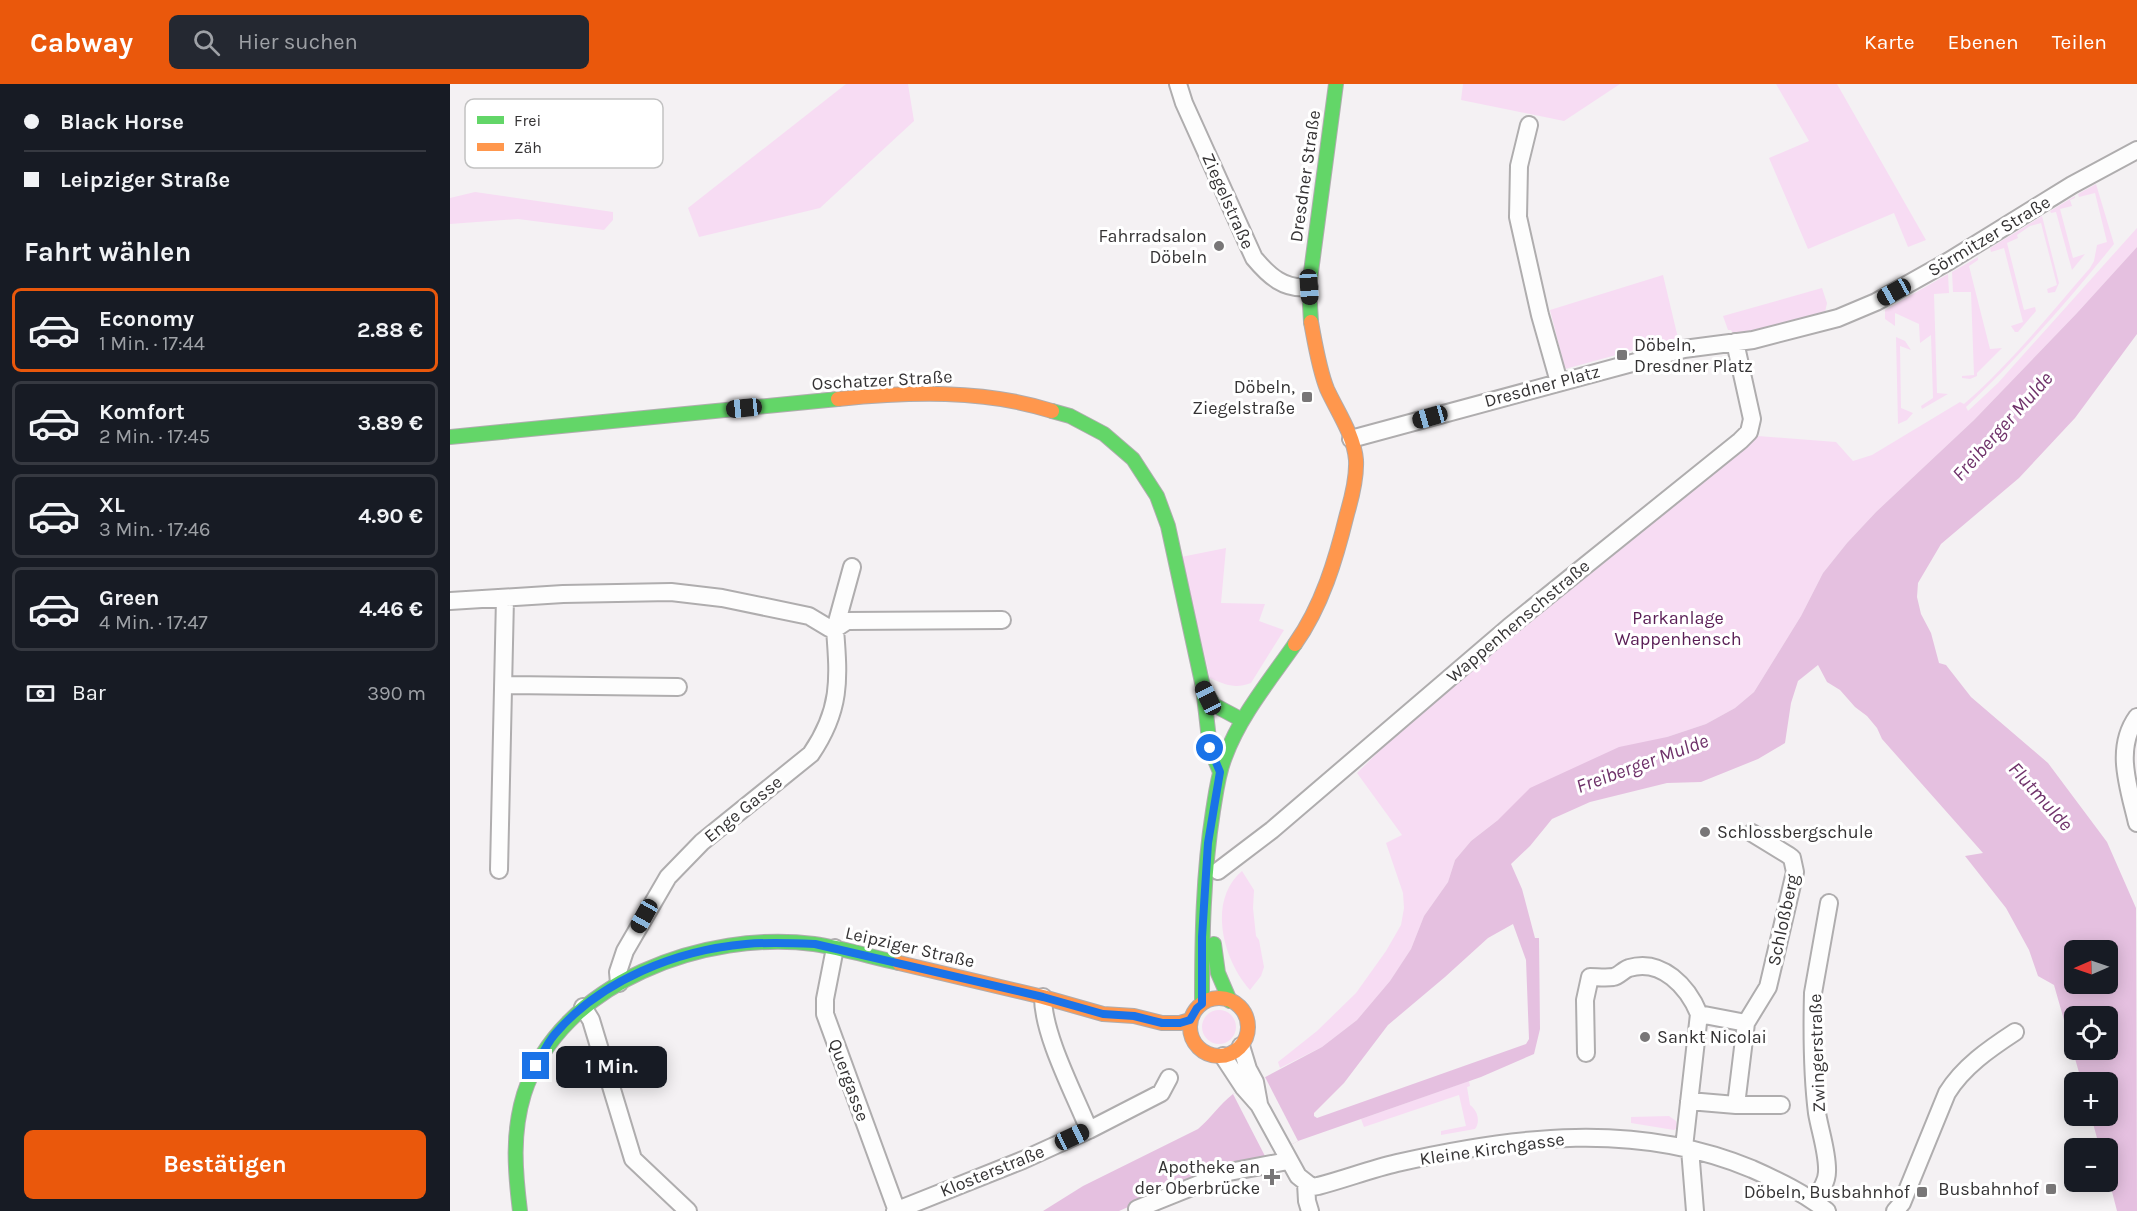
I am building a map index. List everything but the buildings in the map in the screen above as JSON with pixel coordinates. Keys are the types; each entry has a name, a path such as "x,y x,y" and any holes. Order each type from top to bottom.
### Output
{"main road":[{"name":"Dresdner Straße","path":"1202,1004 1204,890 1208,843 1220,772 1242,720 1298,640 1325,587 1354,488 1356,460 1350,439 1326,386 1311,323 1309,287 1336,84"},
{"name":"Oschatzer Straße","path":"450,437 876,395 947,394 1016,400 1044,407 1093,428 1113,441 1129,457 1154,490 1168,526 1203,687 1210,748 1220,772"},
{"name":"Oschatzer Straße","path":"1203,687 1214,705 1242,720"},
{"path":"1213,812 1219,844 1214,952 1218,973 1230,1001"},
{"name":"Leipziger Straße","path":"520,1211 514,1153 518,1115 530,1077 555,1035 583,1007 619,983 668,961 718,948 745,944 781,942 835,948 1043,997 1103,1014 1134,1030 1150,1034"},
{"path":"1221,998 1230,1001 1238,1006 1247,1022 1247,1031 1241,1046 1223,1056 1205,1053 1195,1044 1190,1031 1190,1020 1197,1008 1211,999 1221,998"},
{"name":"Leipziger Straße","path":"1103,1014 1134,1016 1162,1023 1180,1023 1190,1020"},
{"path":"1176,1041 1195,1044"}],"street":[{"name":"Ziegelstraße","path":"1178,84 1184,103 1254,258 1277,281 1291,287 1309,287"},
{"path":"1529,125 1519,166 1518,217 1558,382"},
{"name":"Sörmitzer Straße","path":"1735,342 1799,330 1838,318 1876,302 1949,261 2072,185 2137,150"},
{"name":"Dresdner Platz","path":"1350,439 1684,349 1735,342"},
{"name":"Wappenhenschstraße","path":"1218,872 1281,822 1509,627 1749,432 1752,419 1735,342"},
{"name":"Enge Gasse","path":"619,983 618,972 625,951 668,877 702,842 811,754 822,738 832,716 837,691 835,629 852,567"},
{"path":"450,601 671,592 722,598 809,616 835,629 847,621 1002,620"},
{"path":"499,870 505,597"},
{"path":"504,685 678,687"},
{"path":"2137,717 2127,737 2124,754 2137,823"},
{"name":"Schloßberg","path":"1746,1023 1768,987 1795,872 1792,858 1752,833"},
{"name":"Zwingerstraße","path":"1770,1177 1821,1206 1827,1173 1814,1081 1812,1005 1829,903"},
{"name":"Quergasse","path":"835,948 825,999 825,1014 896,1210"},
{"path":"1586,1053 1586,1000 1590,976 1614,977 1629,968 1651,966 1667,971 1695,1004 1699,1014 1689,1101 1687,1148 1695,1211"},
{"path":"1043,997 1043,1014 1049,1034 1089,1130"},
{"path":"583,1007 591,1020 633,1159 688,1211"},
{"path":"1699,1014 1746,1023 1736,1105"},
{"path":"1895,1211 1902,1203 1947,1093 1955,1079 1988,1050 2015,1032"},
{"path":"1241,1046 1250,1085 1259,1105 1285,1155 1298,1176 1306,1183 1310,1211"},
{"path":"1223,1056 1250,1085"},
{"name":"Klosterstraße","path":"896,1210 1023,1160 1089,1130 1161,1093 1169,1078"},
{"path":"1689,1101 1736,1105 1781,1105"},
{"name":"Kleine Kirchgasse","path":"1306,1183 1318,1186 1397,1163 1476,1149 1543,1140 1620,1138 1660,1142 1687,1148 1734,1162 1770,1177"},
{"path":"1137,1209 1229,1172 1285,1155"}],"green space":[{"path":"846,84 908,84 914,121 820,208 699,237 688,208"},
{"path":"1463,84 1620,84 1564,121 1461,100"},
{"path":"1776,84 1837,84 1926,240 1908,247 1894,213 1808,249 1769,158 1809,141"},
{"name":"Parkanlage Wappenhensch","path":"2096,184 2114,244 2043,328 1966,407 1968,411 1998,383 2137,228 2137,247 1974,420 1876,512 1847,543 1823,573 1801,616 1754,692 1735,708 1706,724 1667,737 1498,820 1471,841 1455,860 1448,882 1424,916 1411,949 1390,981 1357,1020 1322,1047 1280,1068 1278,1062 1317,1031 1356,993 1386,951 1401,925 1404,908 1403,893 1386,843 1402,835 1357,773 1421,710 1758,436 1836,442 1853,461 1872,455 1960,402 1964,404 2045,321 2090,268 2097,245 2107,242 2095,193 2079,197 2078,194"},
{"path":"475,192 613,212 613,220 604,230 518,219 450,224 450,198"},
{"path":"2075,196 2070,200 2072,206 2060,209 2073,258 2085,254 2072,270 2056,212 2051,213 2050,211"},
{"path":"2042,216 2059,283 2055,292 2048,293 2047,289 2057,285 2041,223 2030,226 2017,235 2018,238 2007,243 2024,310 2035,307 2036,311 2018,332 2015,332 2011,326 2023,322 2004,248 1991,252 1990,248"},
{"path":"1978,257 1978,260 1969,266 1990,349 2002,348 1977,373 1977,376 1970,379 1962,378 1962,376 1974,375 1971,292 1953,292 1952,272"},
{"path":"1948,274 1949,293 1934,294 1937,393 1948,394 1922,409 1921,406 1933,398 1931,335 1920,343 1919,324 1895,313 1895,326 1885,319 1885,310"},
{"path":"1663,275 1678,338 1565,369 1550,310"},
{"path":"1822,288 1827,303 1825,312 1776,327 1735,336 1731,330 1728,330 1723,316"},
{"path":"1896,337 1905,341 1911,350 1900,346 1901,408 1913,413 1907,420 1898,424"},
{"path":"1226,548 1221,603 1265,604 1259,621 1284,630 1251,683 1240,686 1210,678 1181,557"},
{"path":"1242,871 1254,890 1256,936 1259,940 1264,967 1261,976 1250,990 1232,963 1223,930 1222,914 1225,898 1231,883"},
{"path":"1219,1010 1231,1015 1236,1027 1231,1039 1219,1044 1207,1039 1202,1027 1207,1015"},
{"path":"1469,1081 1470,1086 1467,1087 1470,1105 1478,1119 1475,1129 1441,1135 1441,1131 1466,1126 1459,1095 1364,1127 1361,1119"},
{"path":"1669,1116 1676,1121 1678,1127 1674,1130 1631,1123 1631,1117"}],"water":[{"path":"2137,247 2137,334 2075,418 2019,478 1941,544 1918,583 1917,597 1921,614 1931,633 1939,663 1946,665 1971,697 2048,763 2107,842 2136,908 2137,1211 2117,1211 2112,1192 2118,1192 2118,1138 2097,1138 2094,1126 2118,1126 2118,1072 2079,1072 2075,1060 2118,1060 2118,1006 2064,1006 2064,1020 2054,985 2038,976 2029,950 2006,908 1965,856 1983,853 1882,739 1877,728 1867,716 1855,707 1840,690 1827,682 1818,665 1798,681 1791,703 1785,743 1758,759 1701,782 1667,783 1590,802 1552,819 1530,846 1511,864 1522,889 1535,938 1539,938 1540,1029 1534,1054 1481,1077 1298,1141 1266,1158 1227,1164 1119,1211 1043,1211 1083,1186 1198,1129 1233,1094 1322,1047 1357,1020 1390,981 1411,949 1424,916 1448,882 1455,860 1471,841 1498,820 1530,788 1619,747 1667,737 1706,724 1735,708 1754,692 1801,616 1823,573 1847,543 1876,512 1974,420","holes":["1513,924 1526,960 1529,1039 1526,1044 1317,1118 1314,1116 1314,1113 1344,1083 1388,1025 1488,938"]}],"pier":[{"path":"1265,1077 1298,1141 1266,1158 1233,1094"}],"traffic: fast":[{"path":"1311,322 1309,287 1336,84"},
{"path":"450,437 838,399"},
{"path":"1052,411 1070,416 1104,434 1133,459 1157,496 1168,526 1203,687 1210,748 1220,772"},
{"path":"1202,1003 1205,883 1216,790 1221,770 1231,742 1247,713 1295,644"},
{"path":"1204,688 1214,705 1242,720"},
{"path":"520,1211 516,1138 524,1094 542,1055 569,1021 603,993 642,971 685,956 729,946 772,942 814,944 899,963"},
{"path":"1214,944 1218,973 1230,1001"}],"traffic: slow":[{"path":"1295,644 1313,614 1333,565 1352,494 1356,467 1352,441 1324,381 1311,322"},
{"path":"838,399 946,394 999,399 1052,411"},
{"path":"899,963 1043,997 1103,1014 1134,1016 1162,1023 1180,1023 1190,1020"},
{"path":"1219,998 1230,1000 1243,1011 1248,1027 1246,1038 1235,1051 1219,1056 1208,1054 1195,1043 1190,1027 1192,1016 1203,1003 1219,998"}],"place":[{"name":"Fahrradsalon Döbeln","path":"1219,246"},
{"name":"Döbeln, Dresdner Platz","path":"1622,355"},
{"name":"Döbeln, Ziegelstraße","path":"1307,397"},
{"name":"Schlossbergschule","path":"1705,832"},
{"name":"Sankt Nicolai","path":"1645,1037"},
{"name":"Apotheke an der Oberbrücke","path":"1272,1177"},
{"name":"Busbahnhof","path":"2051,1189"},
{"name":"Döbeln, Busbahnhof","path":"1922,1192"}],"route":[{"path":"536,1066 555,1035 583,1007 619,983 668,961 718,948 745,944 781,942 815,944 1043,997 1103,1014 1134,1016 1162,1023 1180,1023 1190,1020 1202,1004 1204,890 1208,843 1220,772 1210,748"}],"water label":[{"name":"Freiberger Mulde","path":"2002,426"},
{"name":"Freiberger Mulde","path":"1642,763"},
{"name":"Flutmulde","path":"2041,796"}]}
